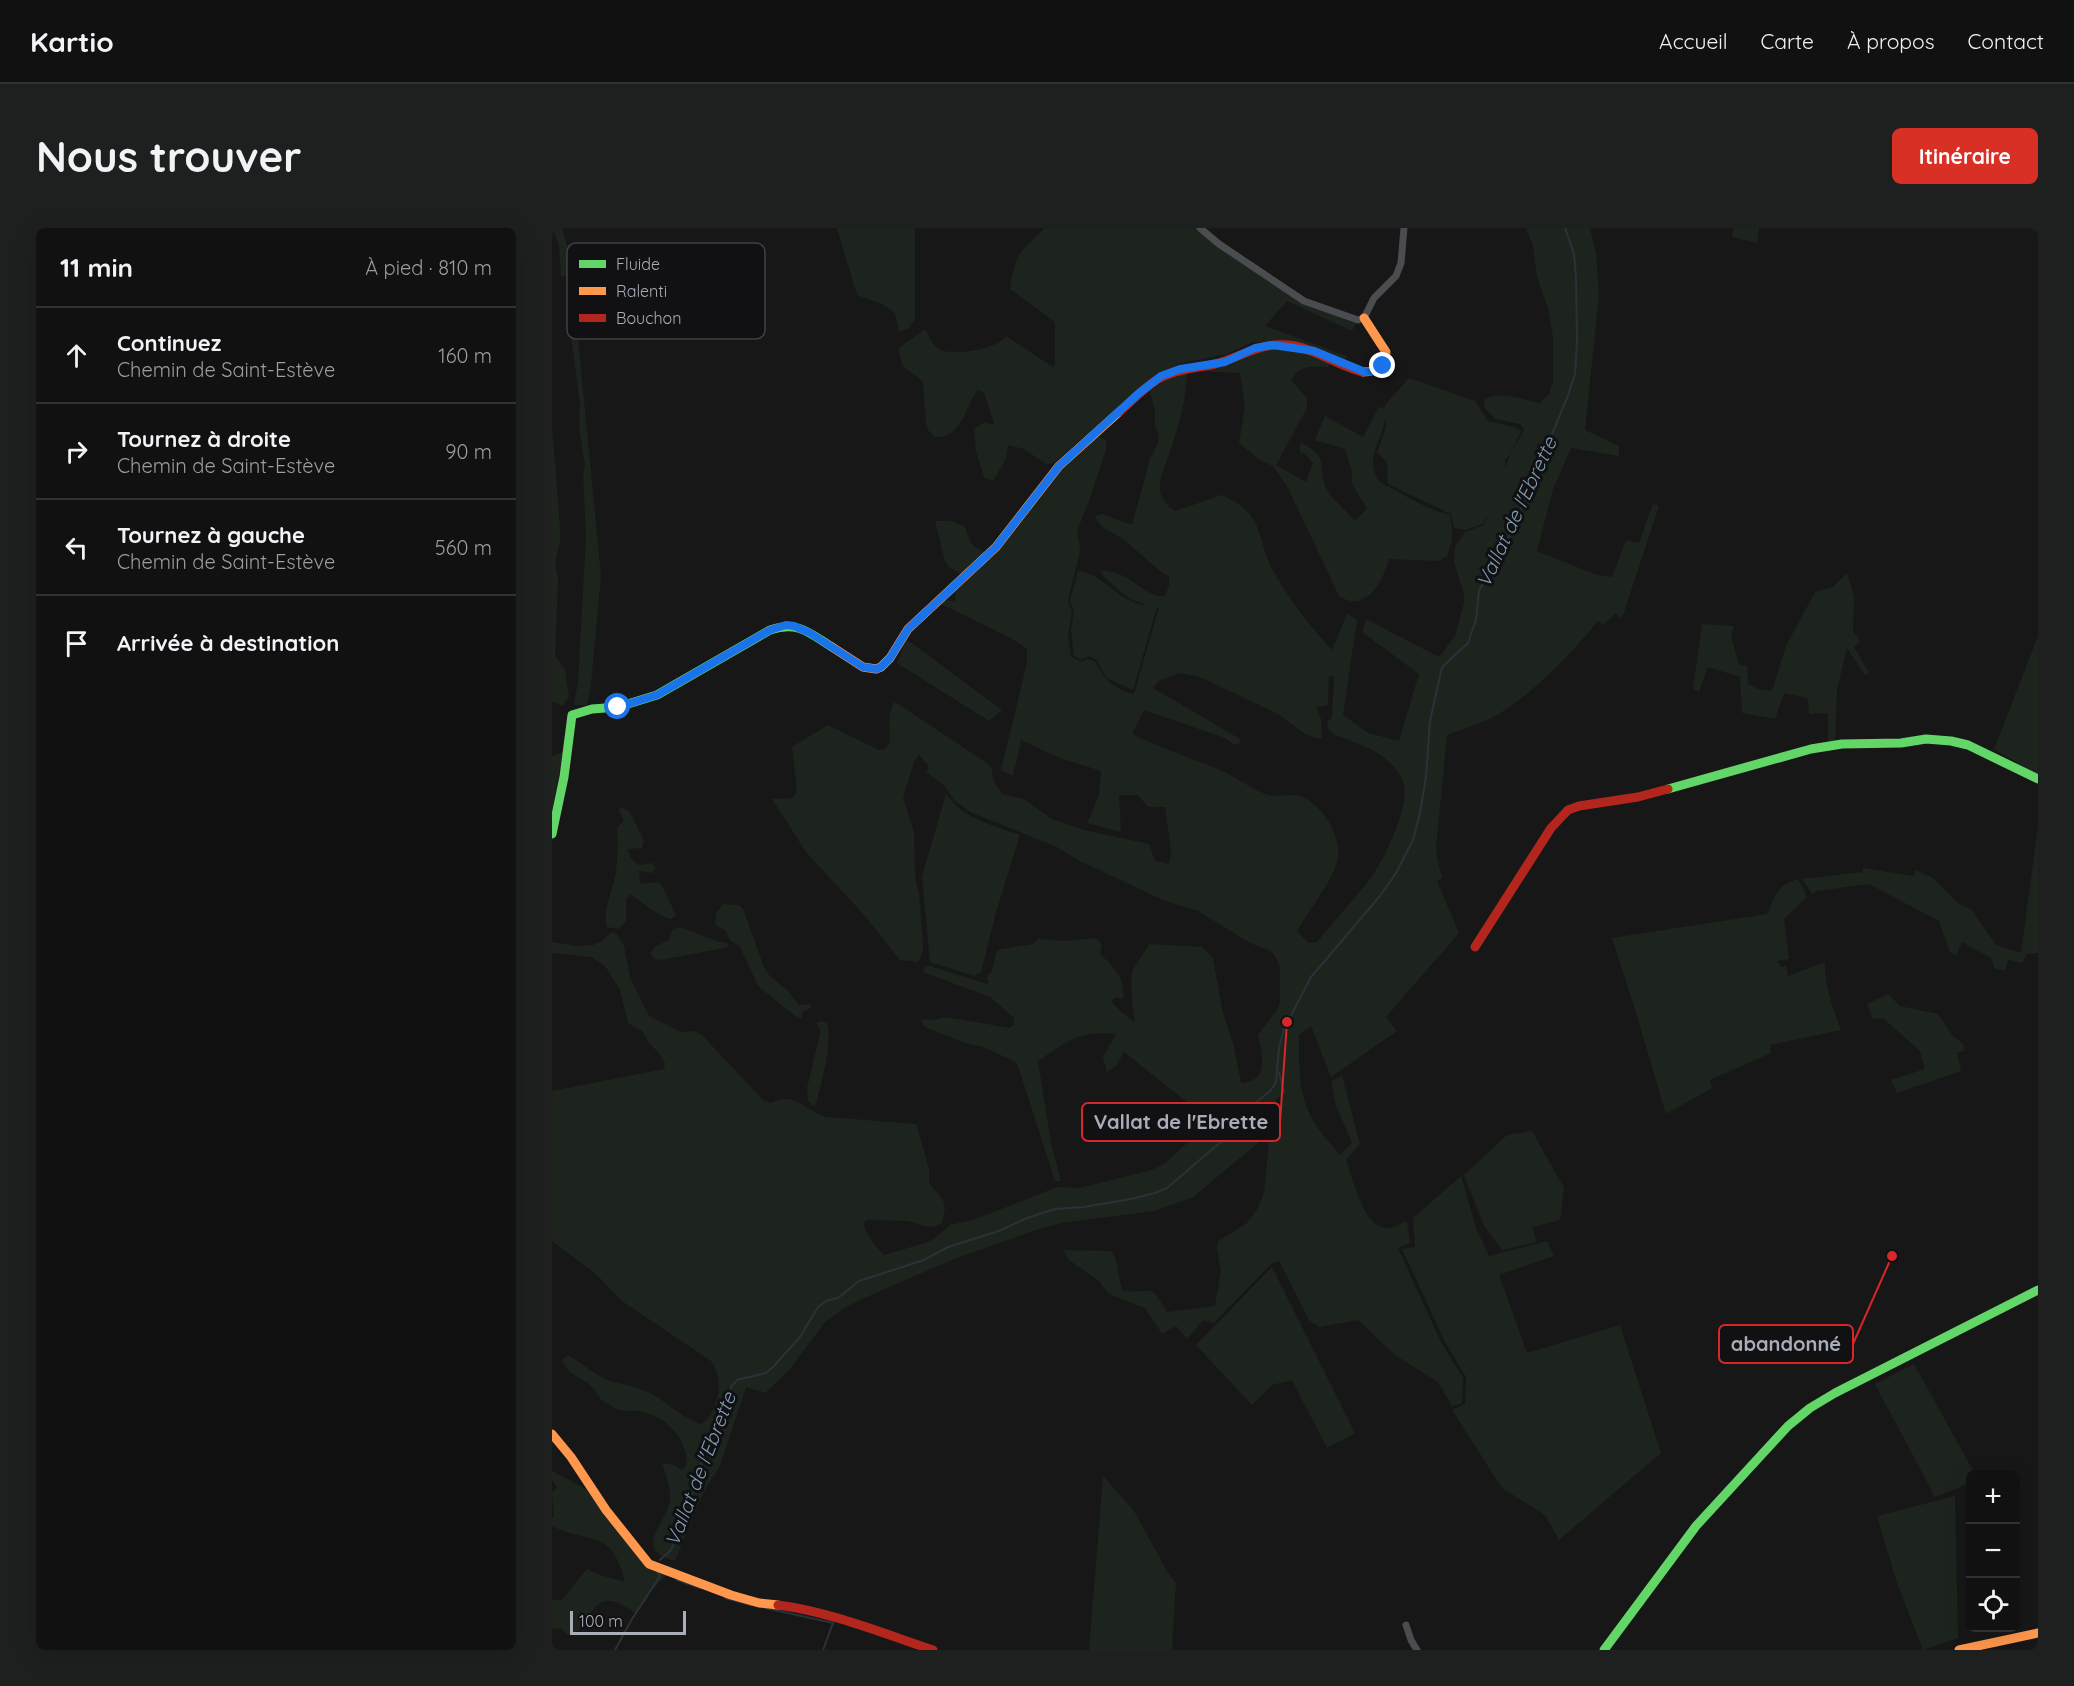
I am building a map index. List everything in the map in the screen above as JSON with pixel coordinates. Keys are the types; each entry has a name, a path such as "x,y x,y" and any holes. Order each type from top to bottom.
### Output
{"street":[{"path":"1200,228 1219,244 1304,301 1358,320 1364,318 1374,298 1396,276 1401,264 1404,228"},
{"path":"552,834 564,777 572,715 584,710 618,707 657,695 770,630 786,625 810,633 863,667 876,669 881,667 890,658 908,629 996,547 1059,466 1161,376 1180,369 1225,362 1255,348 1273,345 1314,351 1352,368 1365,372 1377,371 1383,366 1386,352 1364,318"},
{"path":"1475,947 1551,828 1568,810 1579,806 1638,797 1811,749 1842,744 1901,743 1926,739 1968,745 2038,779"},
{"path":"1604,1650 1696,1526 1795,1420 1836,1393 2038,1290"},
{"path":"552,1434 571,1457 599,1500 650,1564 741,1598 829,1615 933,1650"},
{"path":"1406,1625 1417,1650"},
{"path":"1959,1650 2038,1633"}],"shaded area":[{"path":"553,228 562,228 567,245 567,276 561,277 559,247"},
{"path":"837,228 915,228 915,320 908,329 899,332 895,313 884,305 857,295"},
{"path":"1045,228 1198,228 1302,302 1356,323 1352,331 1287,301 1265,326 1347,356 1344,361 1281,342 1253,342 1227,354 1182,363 1156,374 1054,463 1046,464 1024,449 1008,445 1006,459 993,481 984,477 976,451 974,429 985,422 992,425 994,423 984,393 978,390 962,420 952,433 935,437 928,430 926,422 923,382 906,369 899,348 925,329 936,347 954,352 985,348 1001,341 1006,336 1053,367 1055,365 1055,322 1010,289 1016,260"},
{"path":"1526,228 1590,228 1596,254 1599,295 1585,430 1619,446 1619,456 1571,448 1553,489 1537,551 1597,575 1612,577 1626,540 1639,543 1653,504 1659,506 1623,615 1619,618 1616,613 1603,625 1598,621 1550,673 1508,708 1483,722 1447,735 1436,847 1442,878 1437,881 1459,933 1386,1017 1397,1031 1331,1077 1311,1026 1299,1035 1300,1079 1306,1105 1316,1125 1340,1155 1352,1143 1336,1106 1331,1081 1342,1076 1360,1144 1346,1160 1365,1210 1377,1225 1385,1228 1407,1222 1410,1243 1398,1248 1441,1342 1463,1378 1462,1403 1452,1406 1438,1382 1395,1355 1358,1320 1319,1327 1309,1320 1279,1261 1272,1263 1214,1323 1203,1320 1187,1339 1176,1326 1162,1334 1145,1308 1109,1294 1098,1280 1069,1260 1063,1250 1112,1251 1122,1291 1153,1292 1167,1312 1215,1306 1221,1271 1218,1241 1246,1224 1257,1210 1264,1193 1270,1133 1282,1103 1279,1096 1265,1116 1259,1142 1193,1197 1154,1211 1061,1223 1039,1229 954,1259 846,1307 825,1322 790,1369 765,1393 746,1387 720,1466 704,1491 675,1561 662,1556 655,1551 653,1544 670,1501 669,1487 662,1463 674,1465 682,1470 687,1465 680,1438 668,1425 652,1415 638,1411 624,1411 603,1401 588,1383 571,1373 562,1360 568,1355 601,1377 650,1393 688,1418 702,1424 708,1418 716,1402 718,1376 711,1361 622,1301 597,1275 552,1241 552,1091 664,1069 665,1063 642,1031 628,1023 620,990 605,966 591,957 552,953 552,942 576,946 593,945 612,932 617,934 624,946 630,977 649,1016 681,1032 694,1031 701,1034 764,1101 771,1103 786,1099 793,1100 827,1117 915,1124 929,1169 929,1183 943,1200 945,1208 942,1223 927,1227 908,1221 867,1220 863,1223 867,1232 884,1255 925,1243 934,1239 950,1225 976,1219 1057,1187 1079,1188 1152,1170 1164,1164 1204,1128 1218,1121 1221,1114 1188,1103 1124,1052 1116,1066 1107,1072 1103,1057 1116,1034 1092,1034 1074,1039 1038,1061 1051,1143 1061,1181 1055,1181 1017,1063 984,1047 965,1043 927,1028 923,1025 922,1019 934,1020 946,1017 1010,1028 1014,1024 1014,1018 990,997 923,972 925,966 987,984 989,982 986,978 992,971 997,950 1033,944 1038,939 1065,941 1093,938 1102,945 1100,954 1114,968 1122,984 1123,998 1114,998 1112,1002 1135,1022 1132,973 1149,944 1202,947 1213,958 1222,1009 1234,1047 1241,1083 1250,1081 1260,1072 1262,1058 1258,1035 1277,1010 1280,1002 1280,967 1275,956 1198,911 1165,901 1078,860 1057,847 970,812 954,800 945,786 926,772 929,766 919,755 914,762 903,798 914,832 915,876 919,894 923,951 918,962 900,960 866,917 806,852 772,799 791,798 796,794 792,747 828,725 883,750 889,745 889,717 895,702 991,766 993,779 1002,794 1024,799 1052,819 1084,830 1149,844 1155,861 1169,864 1171,852 1165,807 1148,807 1138,795 1119,795 1121,832 1087,823 1099,795 1101,771 1060,758 1021,740 1013,776 1001,770 1027,663 1027,649 1011,638 941,604 942,600 955,601 956,589 966,577 949,567 945,561 935,521 952,521 965,527 973,545 990,554 1020,524 1065,466 1097,436 1106,440 1106,450 1077,531 1080,547 1068,600 1072,612 1068,636 1071,656 1081,662 1088,659 1095,661 1106,678 1097,660 1089,656 1081,660 1074,656 1071,630 1074,612 1070,601 1078,571 1088,573 1120,595 1138,604 1148,605 1123,593 1104,577 1101,570 1120,574 1149,592 1165,596 1169,586 1169,577 1124,539 1105,529 1095,516 1102,514 1132,525 1150,459 1158,443 1159,434 1155,427 1155,411 1150,391 1167,379 1185,373 1187,375 1181,414 1160,484 1163,499 1175,511 1222,495 1247,511 1258,528 1268,560 1280,583 1301,613 1332,650 1347,614 1357,620 1343,715 1368,733 1399,741 1419,674 1362,632 1366,619 1439,657 1455,636 1464,603 1464,595 1454,561 1455,547 1465,532 1484,525 1490,512 1483,524 1466,530 1454,528 1451,514 1388,484 1387,463 1377,452 1386,427 1385,418 1373,458 1375,474 1380,482 1423,505 1450,515 1452,531 1450,546 1447,556 1439,561 1389,559 1378,585 1365,598 1357,601 1339,596 1287,486 1273,466 1261,461 1239,443 1245,407 1240,373 1197,371 1263,346 1298,348 1331,361 1328,367 1302,369 1294,376 1292,381 1307,398 1307,408 1276,465 1306,482 1313,463 1300,452 1300,442 1316,452 1321,462 1323,480 1328,492 1355,521 1367,509 1352,484 1352,471 1345,449 1315,440 1325,416 1363,437 1379,407 1385,408 1385,405 1409,378 1475,401 1488,421 1521,431 1505,460 1505,469 1524,430 1520,424 1495,419 1484,407 1485,399 1506,396 1539,403 1549,394 1553,381 1553,337 1548,308 1537,277 1533,245","holes":["1157,607 1159,607 1134,694 1121,689 1106,678 1133,690","1180,673 1200,677 1278,714 1305,734 1318,739 1322,737 1321,719 1316,707 1328,705 1329,676 1334,677 1332,717 1327,723 1328,729 1333,734 1360,744 1386,760 1393,766 1405,789 1397,826 1373,875 1317,942 1308,943 1297,931 1327,884 1338,858 1336,838 1321,811 1301,796 1265,794 1220,770 1132,734 1144,710 1225,738 1233,744 1239,744 1240,739 1153,688 1160,680"]},
{"path":"1733,228 1759,228 1757,243 1732,237"},
{"path":"572,339 578,339 601,576 587,705 574,705 578,682 586,537 583,472 585,465 579,426 580,403"},
{"path":"552,427 560,527 560,541 555,562 558,578 555,656 565,670 569,696 563,706 552,701"},
{"path":"1847,573 1854,597 1853,631 1860,641 1854,647 1869,673 1865,675 1847,648 1837,689 1835,741 1828,741 1828,713 1809,714 1808,698 1784,693 1775,719 1742,713 1740,677 1708,667 1699,692 1693,689 1702,624 1734,626 1731,636 1739,665 1747,666 1748,684 1758,689 1772,691 1786,646 1815,592 1833,587"},
{"path":"2038,636 2038,775 1994,749"},
{"path":"906,639 1002,710 989,721 897,663"},
{"path":"563,752 552,811 552,756"},
{"path":"946,794 961,810 970,815 1020,835 996,912 981,972 974,976 930,962 922,877"},
{"path":"623,808 630,812 644,841 642,848 628,849 630,857 638,865 652,863 656,869 652,873 639,871 640,884 658,882 676,915 671,919 660,914 631,894 626,899 626,921 619,929 607,927 606,913 616,871 617,828 624,820 618,809"},
{"path":"2038,827 2038,953 2027,954 2022,963 2008,960 2005,970 1995,969 1991,958 1962,942 1956,956 1950,952 1939,921 1869,884 1817,891 1812,894 1802,879 1863,872 1863,868 1914,876 1916,870 1933,878 1959,904 1971,909 1996,945 2021,953"},
{"path":"1798,879 1807,897 1784,919 1789,959 1777,961 1781,967 1786,966 1788,976 1825,962 1832,1005 1841,1030 1770,1045 1771,1053 1710,1080 1712,1088 1666,1114 1612,938 1767,914 1781,888"},
{"path":"723,904 739,905 743,909 769,975 788,991 799,1005 811,1004 811,1008 802,1012 802,1018 795,1016 758,986 740,947 730,940 726,931 715,925 716,913"},
{"path":"681,927 727,943 729,947 662,960 654,959 650,953 656,946 669,940 673,929"},
{"path":"1888,994 1900,1006 1938,1014 1952,1035 1963,1044 1965,1051 1957,1052 1961,1071 1897,1093 1891,1080 1925,1069 1920,1051 1883,1018 1873,1019 1867,1004"},
{"path":"821,1021 827,1023 829,1041 821,1086 816,1104 813,1106 808,1101 807,1088 820,1034 816,1023"},
{"path":"1532,1131 1564,1188 1560,1220 1532,1227 1537,1242 1502,1250 1484,1226 1464,1175 1507,1135"},
{"path":"1461,1176 1476,1228 1489,1256 1547,1241 1554,1256 1499,1275 1527,1353 1620,1325 1661,1453 1559,1540 1545,1515 1502,1488 1452,1410 1465,1404 1466,1377 1445,1342 1402,1249 1415,1247 1413,1218"},
{"path":"1272,1267 1355,1433 1327,1448 1292,1380 1272,1385 1252,1405 1196,1345"},
{"path":"1914,1364 1973,1470 1966,1470 1966,1485 1935,1497 1875,1384"},
{"path":"552,1471 586,1489 639,1557 666,1575 635,1613 615,1602 601,1602 578,1631 567,1634 561,1628 552,1629 552,1599 561,1601 587,1569 625,1582 614,1553 607,1546 599,1541 552,1526 552,1517 554,1517 552,1493 557,1487 552,1480"},
{"path":"1103,1476 1134,1511 1168,1573 1176,1583 1172,1650 1089,1650"},
{"path":"1955,1496 1958,1638 1923,1650 1897,1583 1877,1516"}],"waterway":[{"name":"Vallat de l'Ebrette","path":"660,1560 671,1550 688,1507 701,1464 723,1419 731,1387 737,1380 766,1373 773,1367 800,1337 818,1307 826,1301 838,1298 859,1281 924,1260 948,1247 999,1231 1027,1218 1055,1209 1084,1207 1131,1199 1167,1188 1230,1134 1253,1105 1270,1091 1276,1082 1279,1048 1284,1029 1311,977 1380,896 1396,873 1413,840 1426,777 1430,721 1442,667 1468,643 1476,620 1479,591 1510,535 1567,398 1575,374 1577,341 1574,254 1565,228"},
{"name":"Vallat de l'Ebrette","path":"1279,1072 1284,1092"},
{"name":"Vallat de l'Ebrette","path":"615,1650 660,1576 657,1571"},
{"path":"677,1580 700,1588"},
{"path":"725,1598 751,1605"},
{"path":"765,1608 833,1623 823,1650"}],"traffic: fast":[{"path":"552,834 564,777 572,715 592,709 618,707 657,695 770,630 796,627 832,647"},
{"path":"1668,789 1811,749 1842,744 1901,743 1926,739 1968,745 2038,779"},
{"path":"1604,1650 1696,1526 1788,1426 1810,1408 1835,1393 2038,1290"}],"traffic: slow":[{"path":"1363,372 1380,368 1386,352 1364,318"},
{"path":"832,647 863,667 876,669 881,667 890,658 908,629 996,547 1059,466 1119,412"},
{"path":"552,1434 571,1457 606,1510 649,1564 731,1595 759,1603 778,1605"},
{"path":"1959,1650 2038,1633"}],"traffic: jam":[{"path":"1119,412 1150,384 1168,374 1226,361 1272,345 1304,348 1363,372"},
{"path":"1475,947 1551,828 1568,810 1668,789"},
{"path":"778,1605 837,1618 933,1650"}],"place":[{"name":"Vallat de l'Ebrette","path":"1287,1022"},
{"name":"abandonné","path":"1892,1256"}],"route":[{"path":"618,707 657,695 770,630 786,625 810,633 856,664 870,669 881,667 890,658 908,629 996,547 1059,466 1161,376 1180,369 1225,362 1264,345 1293,346 1314,351 1365,372 1377,371 1383,366"}]}
